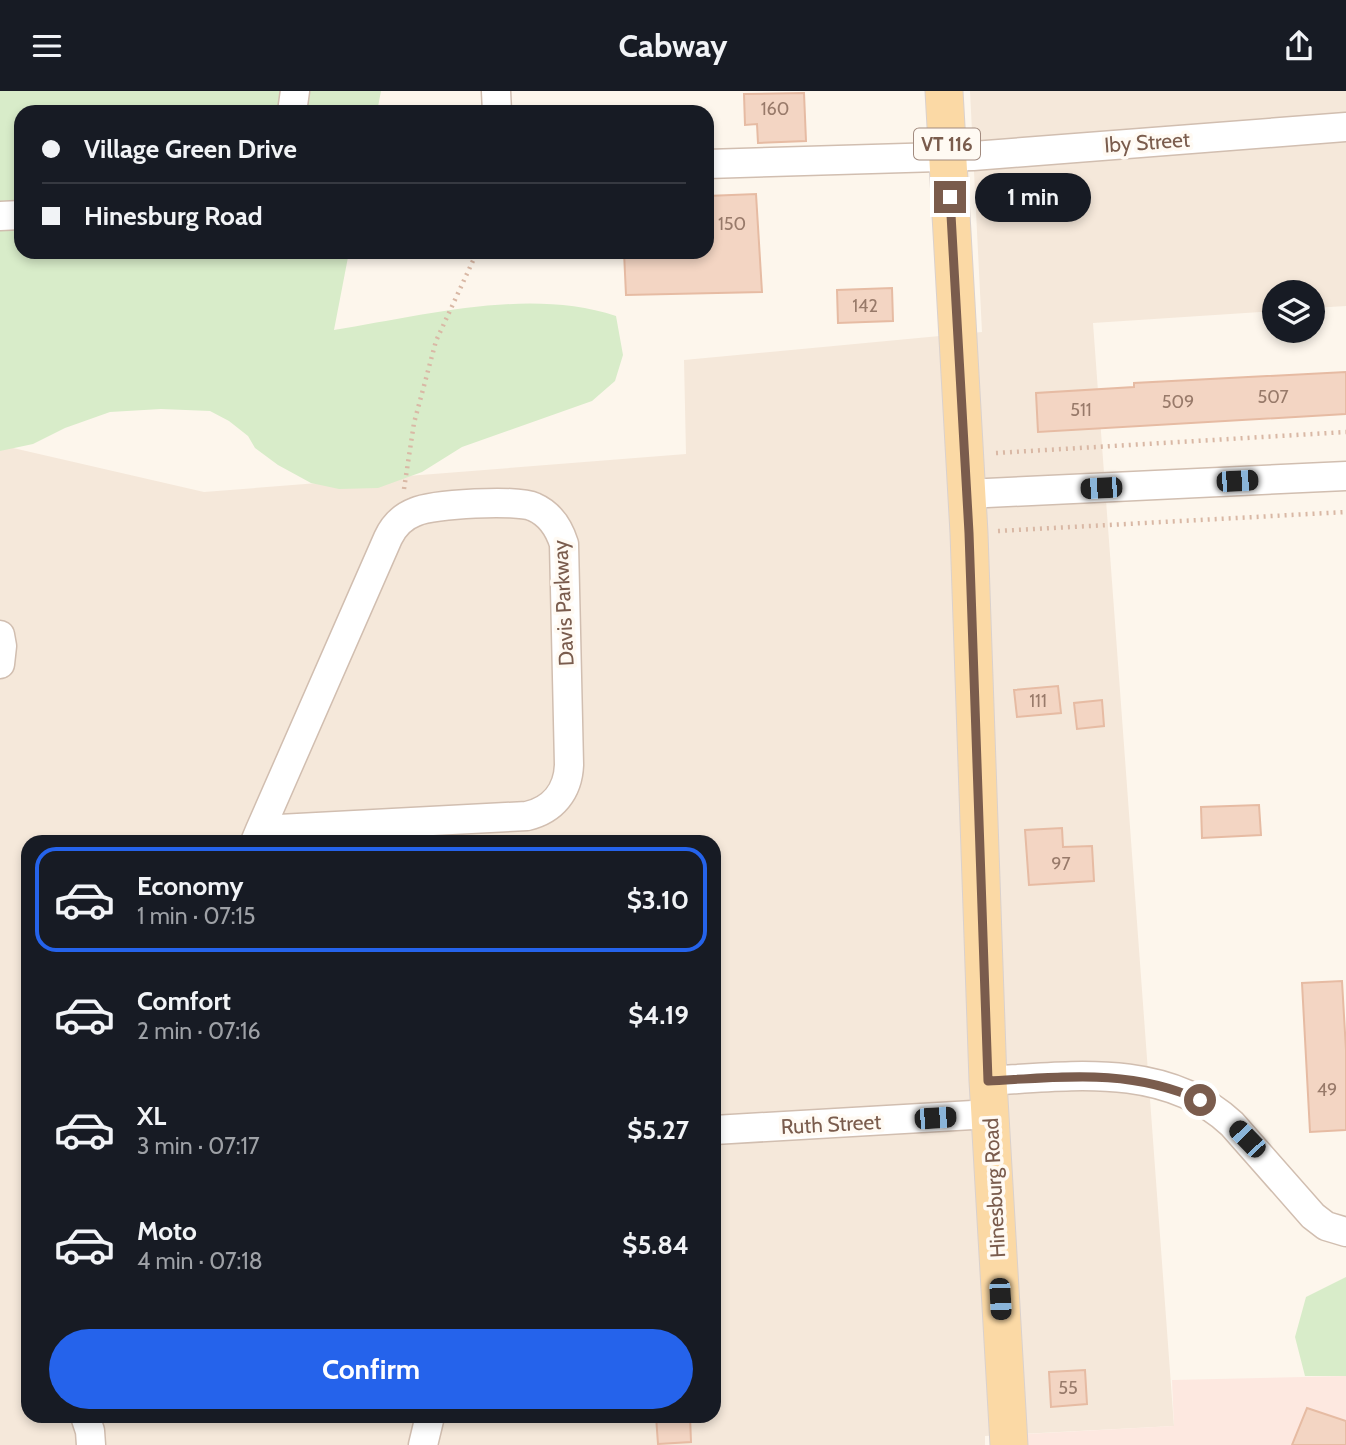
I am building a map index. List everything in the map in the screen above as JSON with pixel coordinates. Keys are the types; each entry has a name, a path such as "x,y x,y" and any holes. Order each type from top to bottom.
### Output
{"main road":[{"name":"Hinesburg Road","path":"944,91 969,533 989,1098 1009,1445"}],"street":[{"name":"Iby Street","path":"714,164 974,156 1346,127"},
{"path":"966,494 1346,476"},
{"name":"Davis Parkway","path":"258,835 396,523 419,510 436,506 520,503 543,512 559,529 565,552 569,738 569,773 564,788 549,807 527,816 271,835"},
{"path":"0,635 0,664"},
{"name":"Ruth Street","path":"721,1129 989,1098 1083,1075 1141,1080 1182,1092 1218,1110 1312,1216 1326,1226 1346,1232"},
{"path":"87,1423 91,1445"},
{"path":"423,1445 428,1423"}],"path":[{"path":"403,518 403,497 414,423 436,341 474,259"},
{"path":"963,454 1346,432"},
{"path":"969,533 1346,512"}],"shaded area":[{"path":"970,91 1346,91 1346,306 1325,307 1325,280 1262,280 1262,312 1093,323 1174,1426 985,1436 985,1445 0,1445 0,445 204,492 686,454 684,360 982,332"},
{"path":"1346,1376 1346,1445 1027,1445 1026,1434 1174,1426 1172,1380"}],"green space":[{"path":"0,91 381,91 378,105 14,105 14,259 348,259 334,330 439,312 512,304 582,308 616,316 623,355 615,381 592,401 462,447 422,472 378,488 339,489 311,483 278,465 255,448 248,436 210,411 161,409 110,412 65,428 33,444 0,451"},
{"path":"1346,1277 1346,1376 1305,1376 1295,1337 1306,1297"}],"building":[{"path":"804,93 806,141 758,143 757,124 745,125 744,94"},
{"path":"756,194 762,292 626,295 624,259 714,259 714,196"},
{"path":"892,288 893,321 838,323 837,290"},
{"path":"1346,372 1346,414 1038,432 1036,393 1134,387 1134,383"},
{"path":"1058,686 1061,713 1017,717 1014,690"},
{"path":"1102,700 1104,726 1077,729 1074,703"},
{"path":"1259,805 1261,835 1202,838 1201,807"},
{"path":"1062,828 1063,847 1092,846 1094,881 1029,885 1025,830"},
{"path":"1342,981 1346,1050 1346,1130 1310,1132 1302,983"},
{"path":"1085,1370 1087,1404 1051,1407 1049,1372"},
{"path":"1307,1408 1346,1421 1346,1445 1292,1445"},
{"path":"656,1423 690,1423 691,1442 658,1444"}],"route":[{"path":"950,197 969,533 988,1081 1083,1075 1112,1077 1161,1085 1200,1100"}]}
